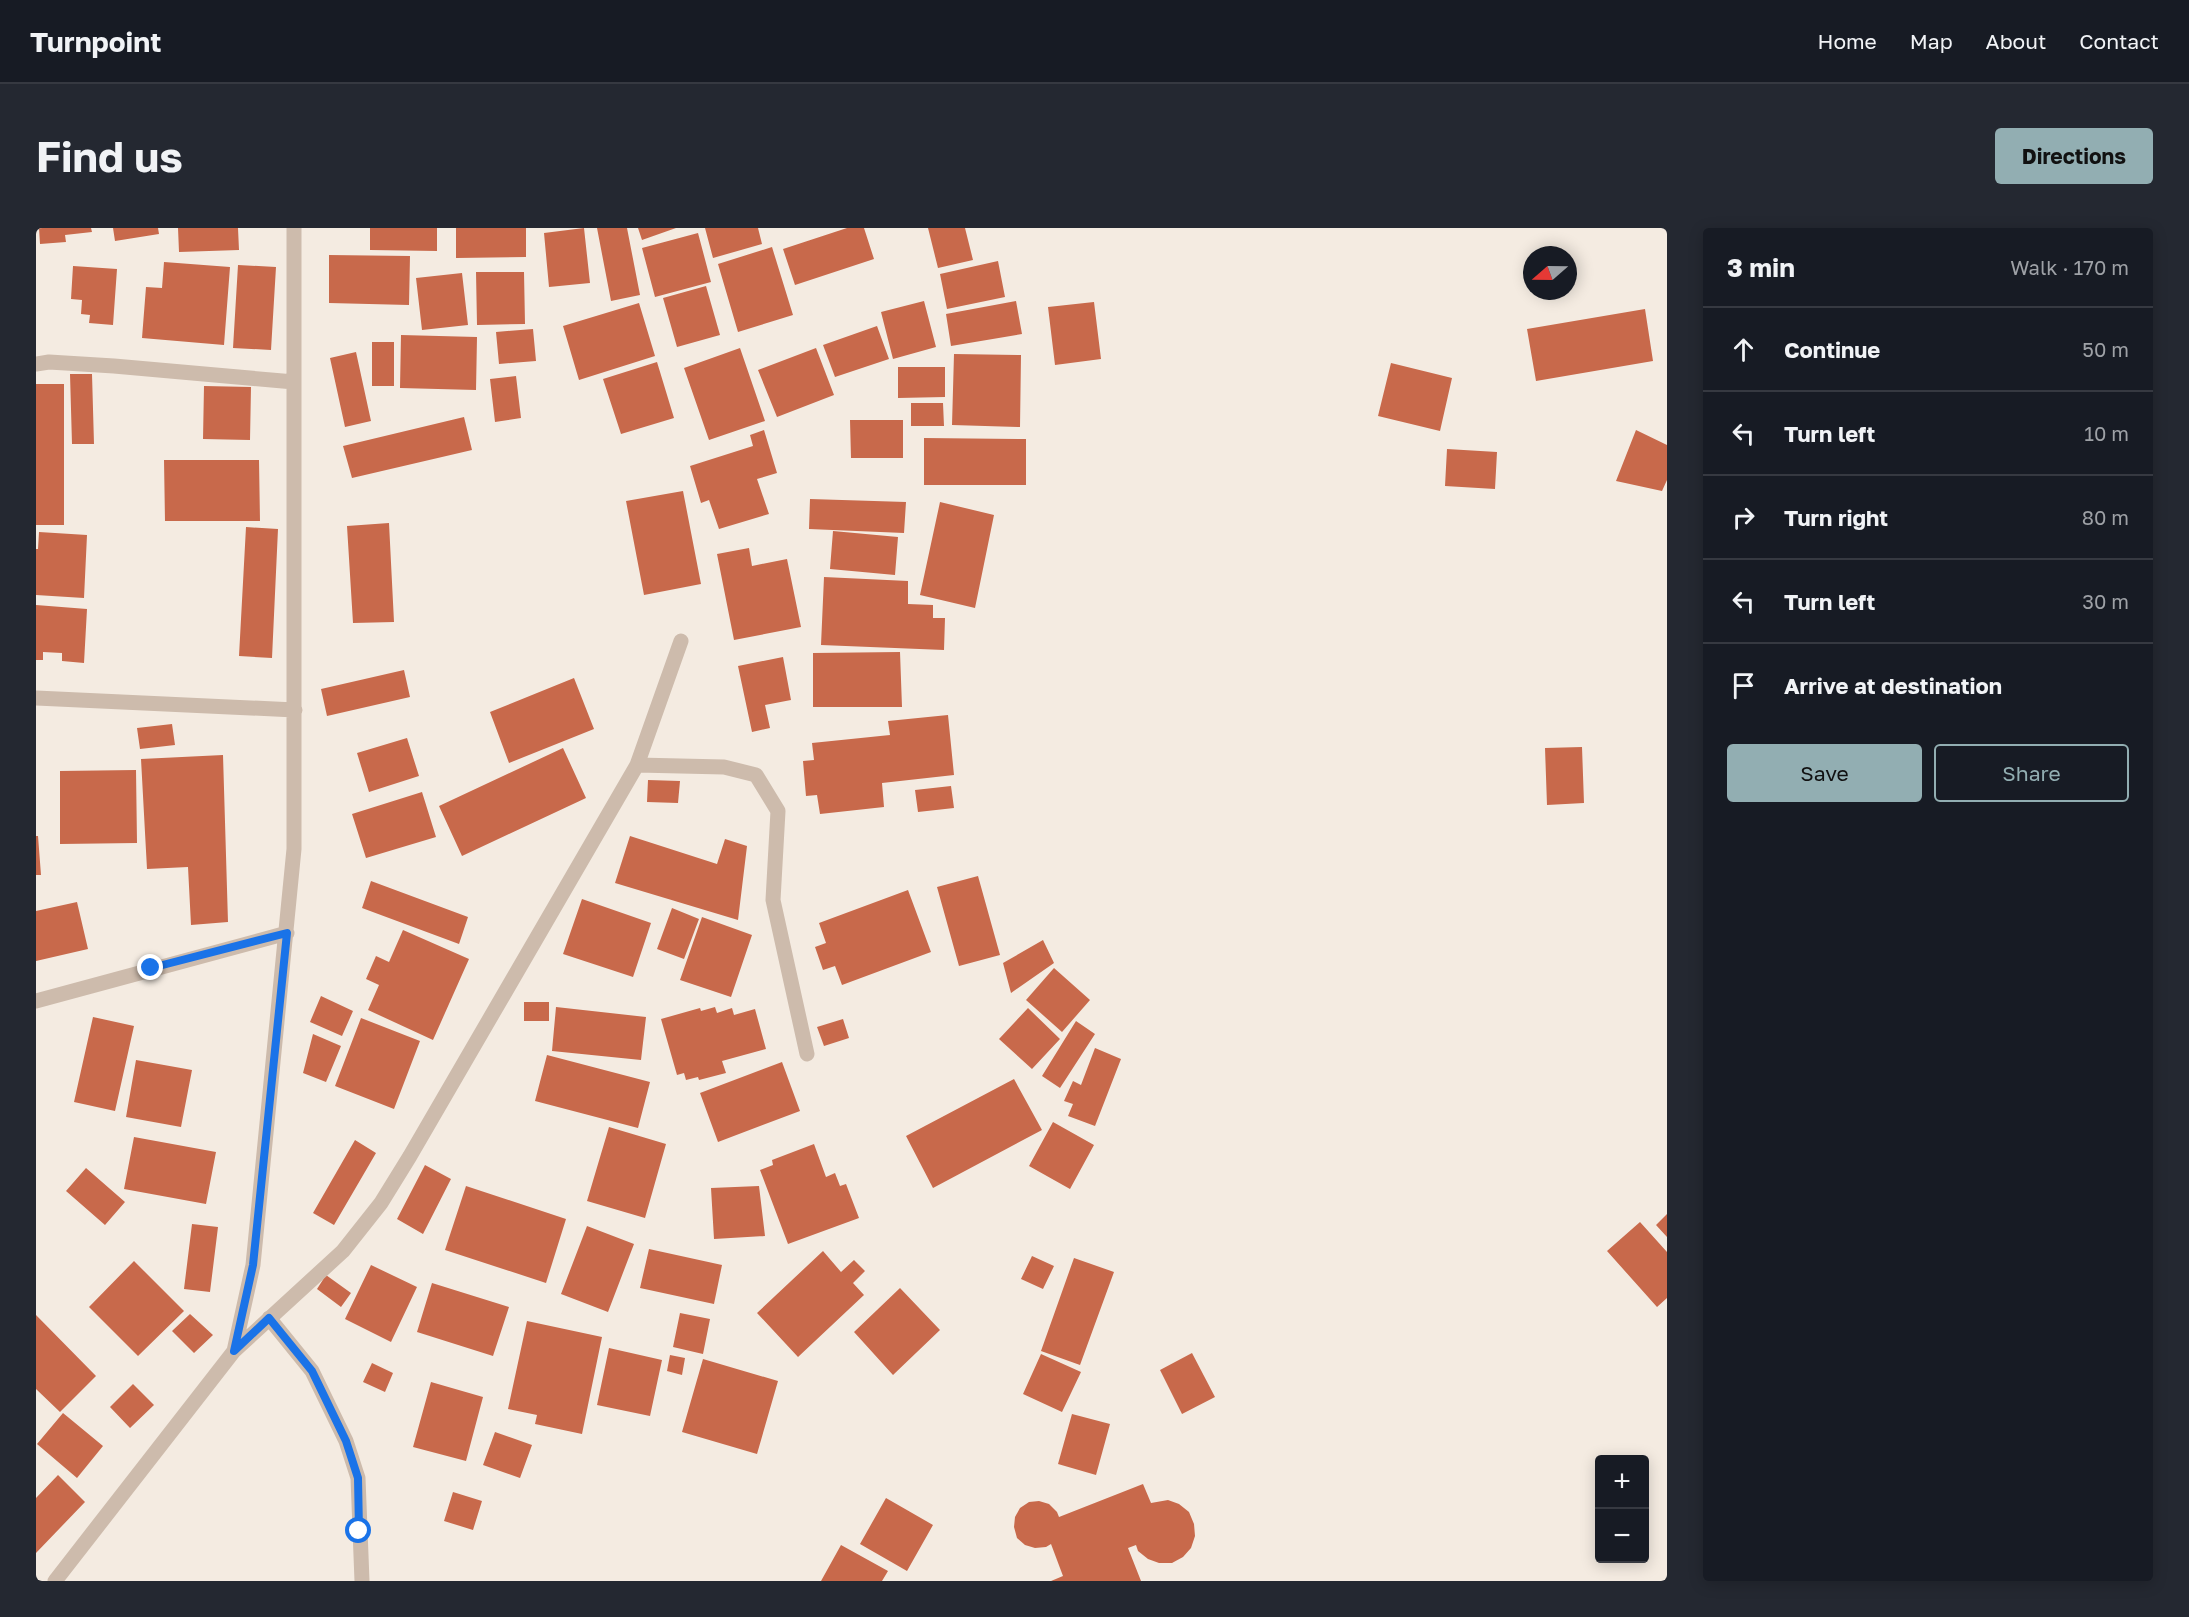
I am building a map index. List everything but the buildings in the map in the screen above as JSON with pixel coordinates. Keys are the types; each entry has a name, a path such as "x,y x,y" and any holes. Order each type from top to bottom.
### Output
{"street":[{"path":"234,1351 253,1265 294,849 294,228"},
{"path":"36,364 48,362 103,365 294,382"},
{"path":"55,1581 234,1351 343,1251 381,1203 637,765 681,641"},
{"path":"36,698 295,710"},
{"path":"637,765 724,767 756,774 778,811 773,900 807,1054"},
{"path":"36,1000 287,933"},
{"path":"269,1318 312,1371 346,1441 358,1478 362,1581"}],"route":[{"path":"151,968 287,933 253,1265 234,1351 269,1318 312,1371 346,1441 358,1478 359,1531"}]}
